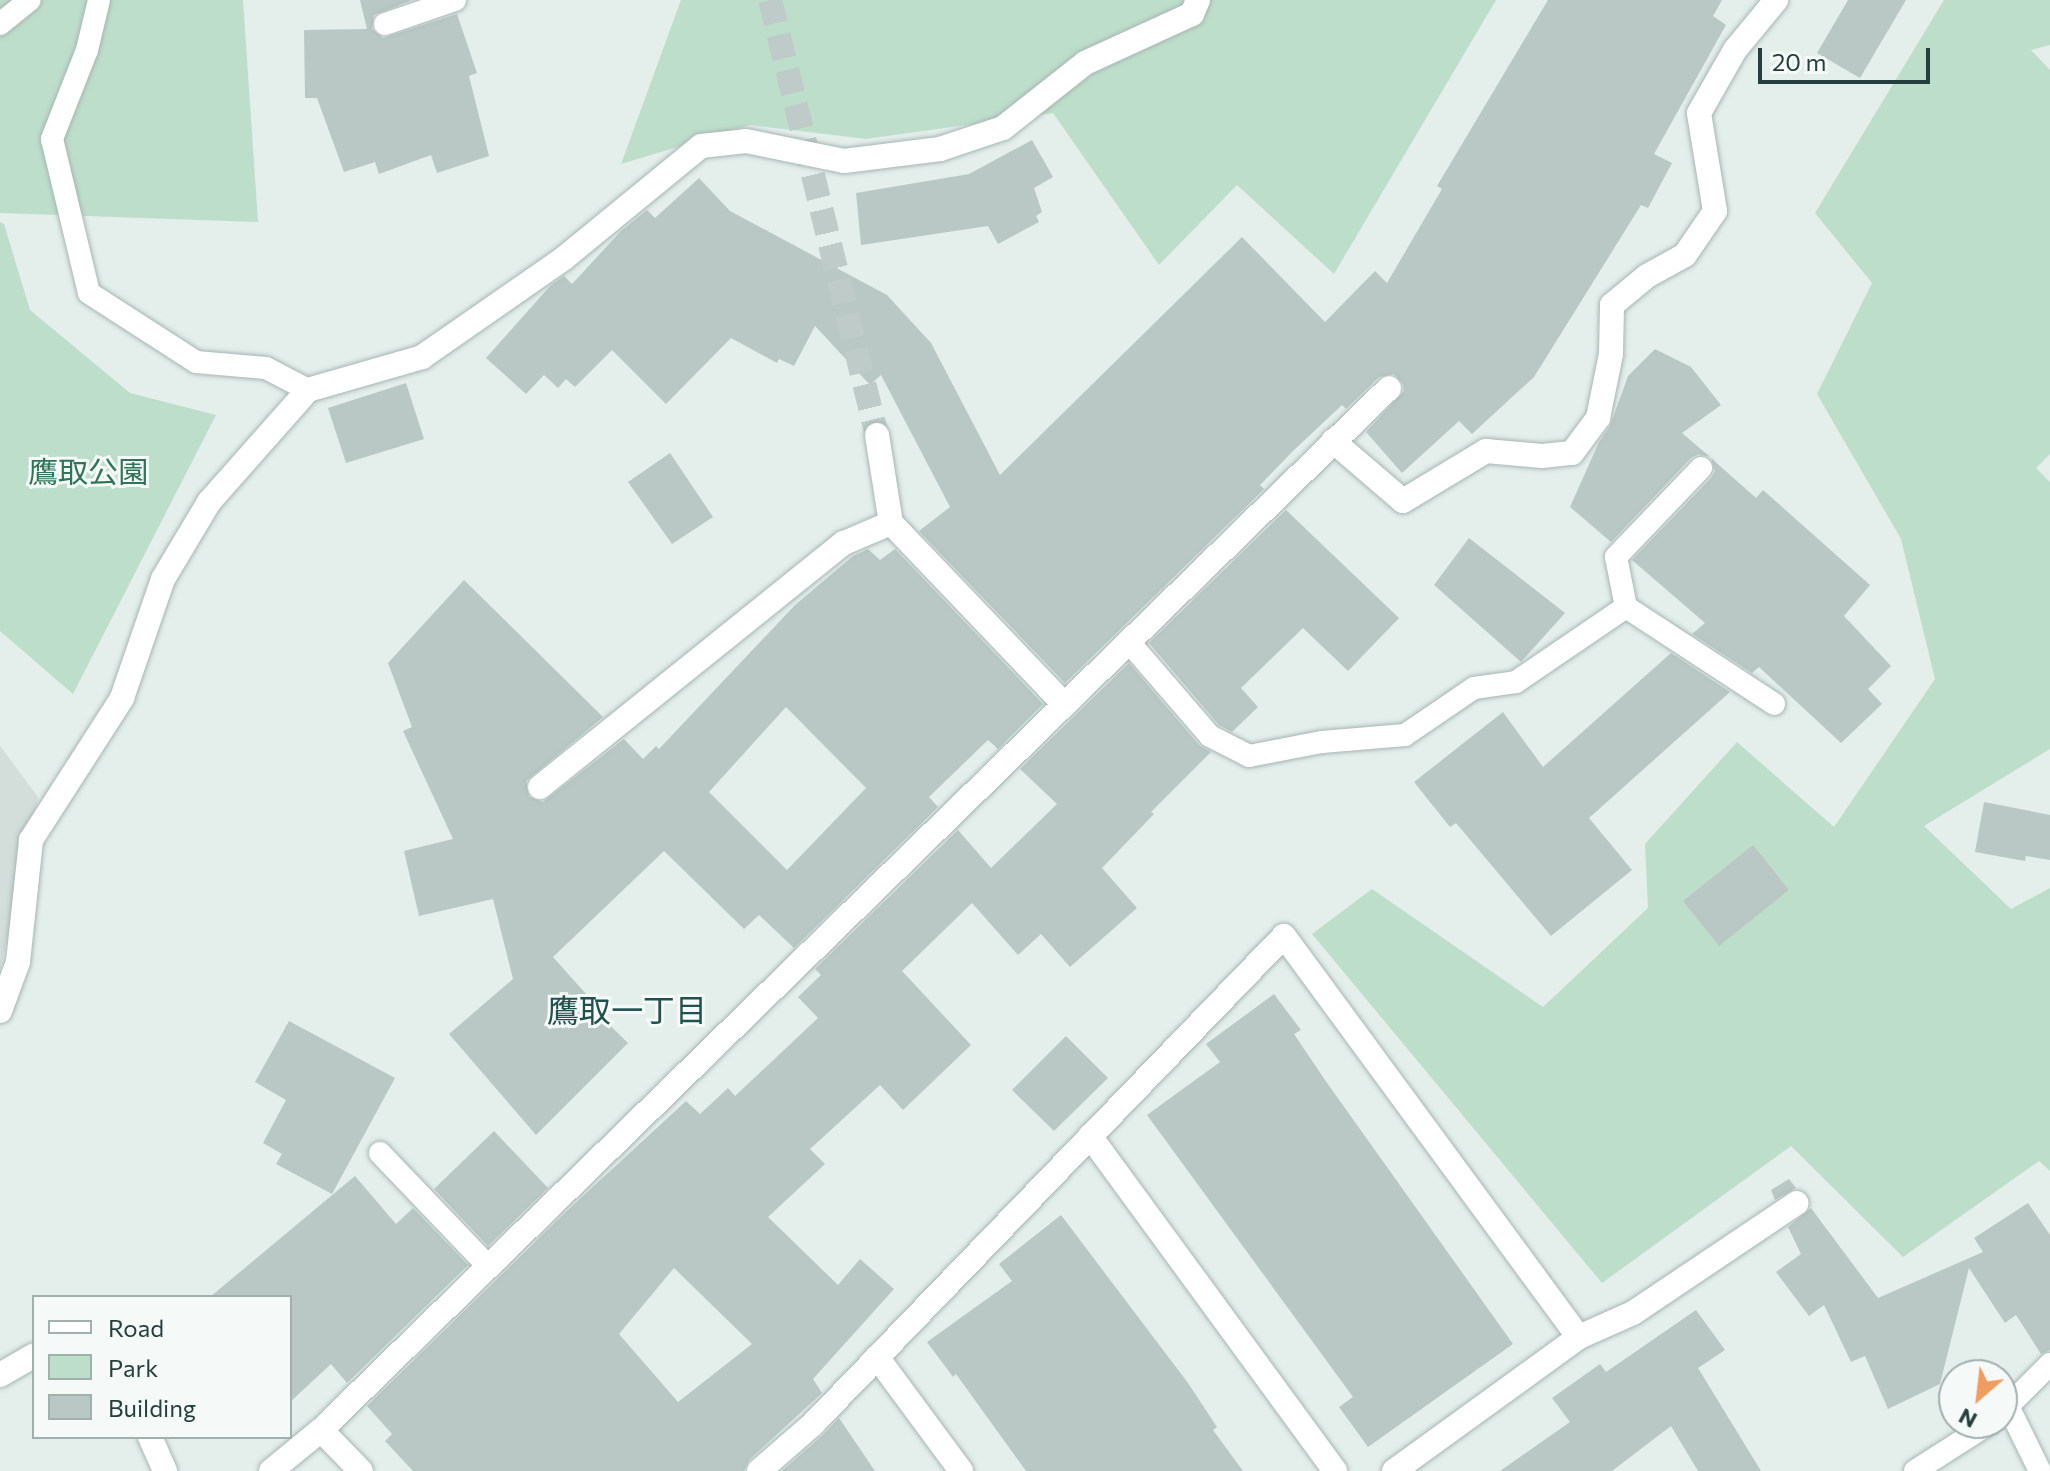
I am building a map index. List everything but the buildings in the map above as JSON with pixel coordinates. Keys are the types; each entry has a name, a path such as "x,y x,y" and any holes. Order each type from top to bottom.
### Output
{"street":[{"path":"0,1011 18,962 31,840 122,698 163,579 209,502 308,390 422,357 563,259 701,146 746,141 844,161 940,149 1003,128 1085,63 1192,14 1198,0"},
{"path":"1333,441 1403,501 1486,451 1542,456 1572,453 1598,418 1611,354 1612,305 1647,276 1685,255 1715,211 1699,113 1735,50 1776,0"},
{"path":"271,1471 321,1430 1389,388"},
{"path":"877,435 891,523 1064,704"},
{"path":"540,787 844,543 891,523"},
{"path":"759,1471 813,1424 1284,936 1579,1337"},
{"path":"1090,1136 1335,1471"},
{"path":"1394,1471 1579,1337 1633,1313 1797,1203"},
{"path":"0,1375 32,1356"},
{"path":"877,1357 961,1471"},
{"path":"321,1430 361,1471"},
{"path":"151,1439 165,1471"}],"lane":[{"path":"0,24 30,0"},
{"path":"99,0 87,50 52,139 89,293 196,362 266,368 308,390"},
{"path":"385,24 455,0"},
{"path":"1701,468 1616,557 1626,607 1774,704"},
{"path":"1128,641 1210,736 1249,756 1322,742 1405,735 1474,688 1516,682 1626,607"},
{"path":"380,1153 488,1266"},
{"path":"2018,1396 2050,1364"},
{"path":"2018,1432 2040,1471"},
{"path":"1915,1471 1965,1439"}],"shaded area":[{"path":"0,746 38,797 0,971"}],"green space":[{"path":"0,0 243,0 258,222 0,213"},
{"path":"681,0 1496,0 1334,274 1237,185 1159,265 1053,113 866,139 750,125 621,164"},
{"path":"1944,0 2050,0 2050,45 2031,50 2050,70 2050,454 2036,468 2050,482 2050,749 1924,826 2011,909 2050,888 2050,1171 2039,1161 1903,1257 1791,1146 1602,1283 1312,934 1372,889 1543,1007 1648,908 1645,844 1737,742 1834,827 1935,679 1901,539 1817,394 1872,283 1815,213"},
{"name":"鷹取公園","path":"0,222 4,224 30,310 130,393 216,415 73,694 0,631"}],"tunnel":[{"path":"770,0 877,435"}],"district":[{"name":"鷹取一丁目","path":"627,1009"}]}
